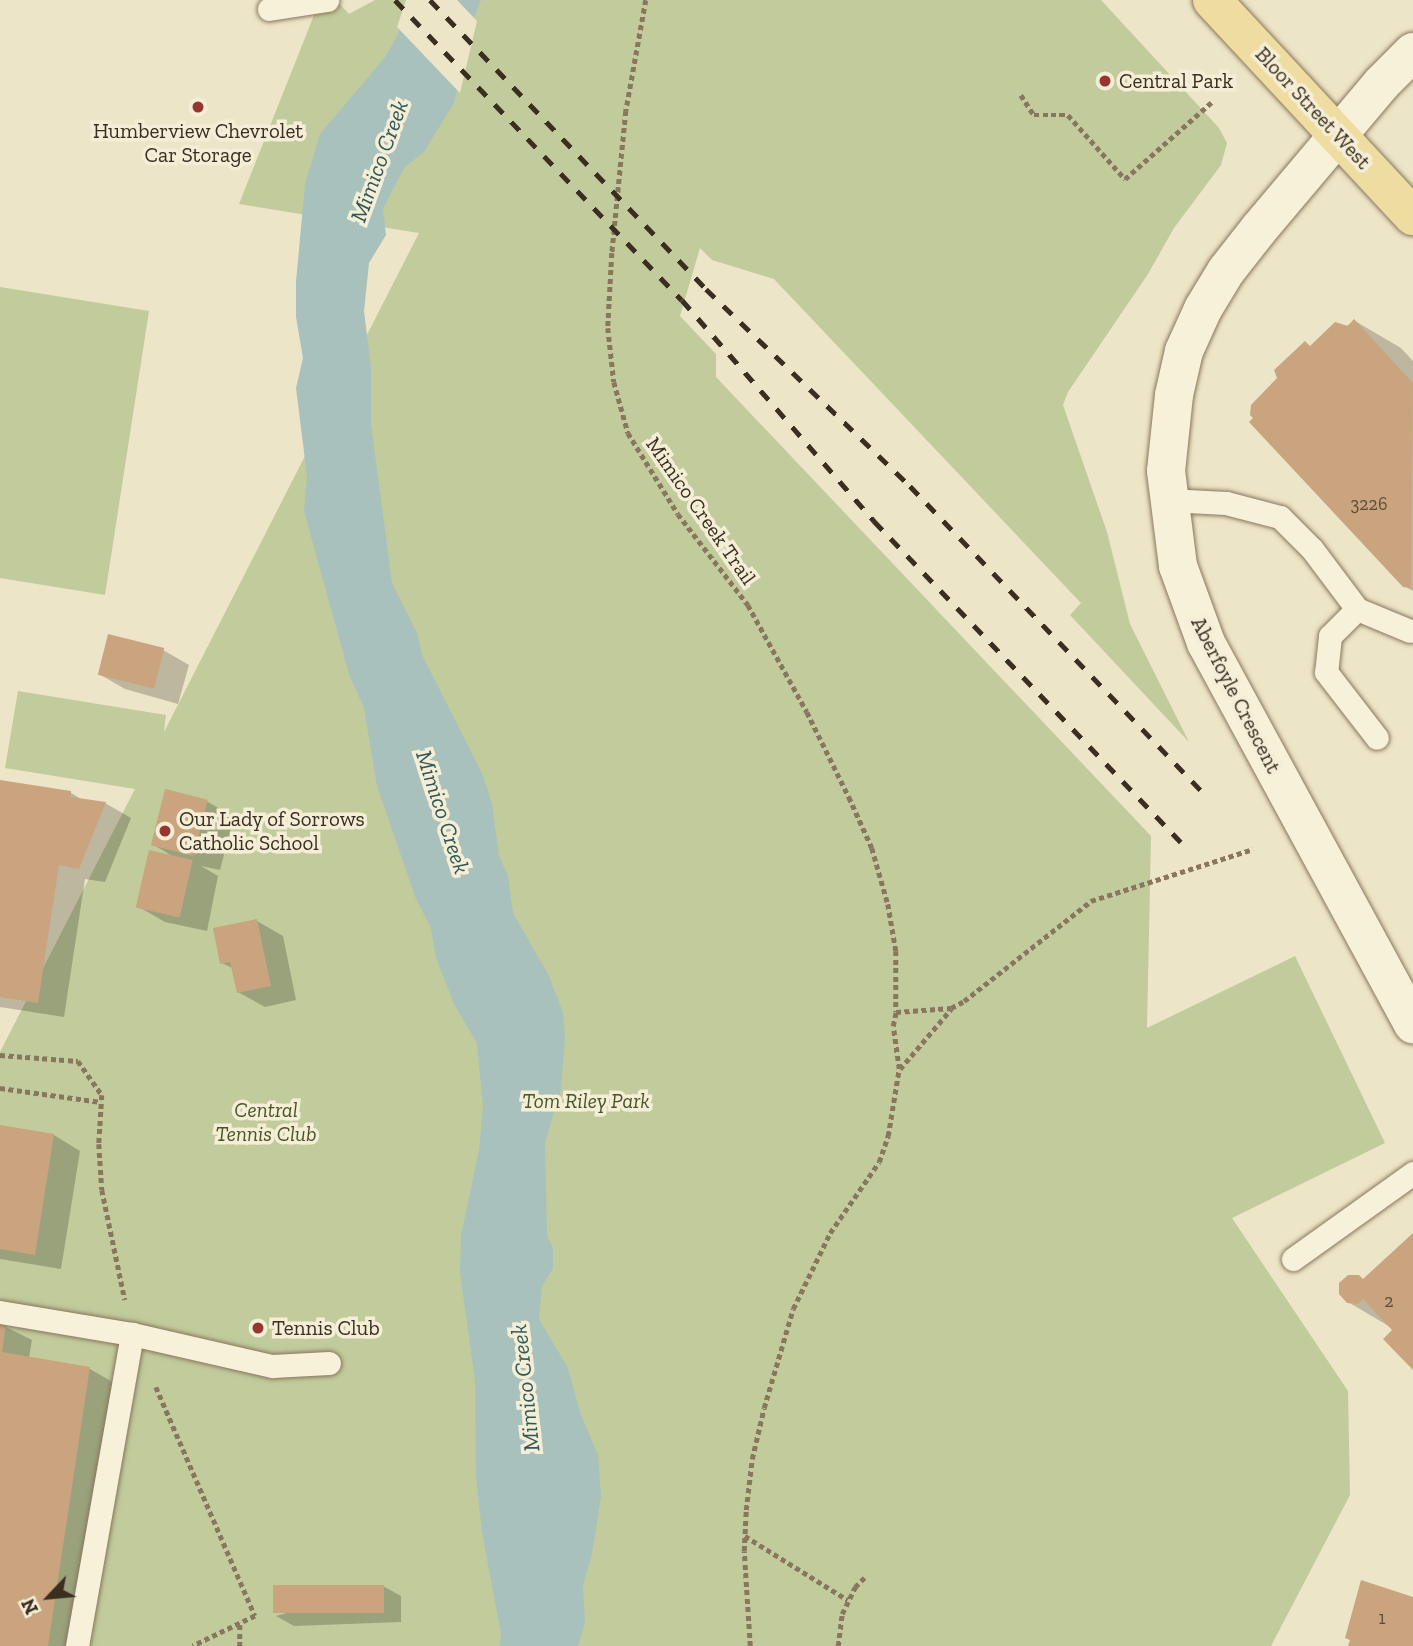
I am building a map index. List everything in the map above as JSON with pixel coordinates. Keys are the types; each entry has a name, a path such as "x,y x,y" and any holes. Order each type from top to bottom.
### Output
{"main road":[{"name":"Bloor Street West","path":"1212,0 1413,216"}],"street":[{"name":"Aberfoyle Crescent","path":"1413,52 1338,134 1226,271 1203,309 1184,351 1174,395 1166,461 1167,500 1178,566 1206,643 1413,1025"}],"lane":[{"path":"269,9 327,0"},
{"path":"1167,500 1226,503 1280,517 1312,549 1357,609 1410,631"},
{"path":"1357,609 1330,636 1326,672 1377,738"},
{"path":"1293,1259 1413,1173"},
{"path":"0,1312 132,1334 272,1366 329,1363"},
{"path":"77,1646 132,1334"}],"path":[{"name":"Mimico Creek Trail","path":"646,0 626,111 612,253 608,328 614,382 628,433 678,514 748,605 807,712 872,848 888,904 895,951 896,1012 893,1026 899,1069 888,1136 880,1162 830,1233 793,1309 752,1459 745,1536 750,1646"},
{"path":"1021,95 1034,115 1068,115 1125,179 1213,101"},
{"path":"899,1069 951,1008 1091,901 1253,849"},
{"path":"896,1012 951,1008"},
{"path":"0,1055 78,1061 102,1095 99,1144 102,1190 132,1334 255,1616 193,1646"},
{"path":"0,1088 101,1102"},
{"path":"745,1536 848,1600"},
{"path":"838,1646 839,1628 848,1600 864,1577"},
{"path":"240,1625 240,1646"}],"green space":[{"name":"Tom Riley Park","path":"320,0 336,0 349,14 375,0 1101,0 1219,128 1227,143 1221,165 1174,228 1148,274 1068,392 1063,405 1107,532 1130,624 1189,742 1070,615 1081,603 774,279 712,260 700,248 680,316 716,354 716,377 1151,836 1147,1028 1295,956 1385,1143 1232,1218 1348,1391 1350,1495 1271,1646 0,1646 0,1052 135,789 5,768 18,691 166,715 164,732 419,233 239,204"},
{"path":"0,287 149,311 105,595 0,578"}],"water":[{"name":"Mimico Creek","path":"410,0 481,0 454,103 424,152 405,167 383,209 386,235 369,263 364,311 371,368 371,424 392,583 417,633 422,655 482,773 492,804 499,856 508,876 513,913 548,974 563,1012 565,1038 561,1089 545,1143 547,1236 553,1248 553,1268 542,1287 539,1319 568,1368 580,1412 598,1455 601,1497 592,1554 583,1585 585,1623 578,1646 500,1646 501,1634 482,1532 476,1476 475,1381 460,1272 461,1235 479,1150 483,1107 477,1043 454,1004 436,958 431,928 416,899 377,786 364,708 349,674 304,511 307,476 296,388 303,358 296,317 296,282 305,184 320,134 386,56 397,36"}],"pier":[{"path":"406,0 457,0 477,21 460,93 397,27"}],"building":[{"path":"1354,319 1413,383 1411,588 1403,587 1249,422 1253,418 1250,415 1251,405 1277,378 1274,370 1305,341 1310,346 1335,322 1348,326"},
{"path":"108,634 164,648 154,689 98,675"},
{"path":"0,780 71,791 71,797 106,802 79,869 59,865 38,1003 0,997"},
{"path":"165,789 208,800 194,856 151,845"},
{"path":"149,850 193,860 180,918 136,907"},
{"path":"257,919 271,986 237,993 230,962 220,964 213,928"},
{"path":"0,1125 54,1134 35,1255 0,1249"},
{"path":"1413,1233 1413,1370 1383,1339 1392,1330 1363,1299 1358,1304 1347,1303 1339,1294 1339,1283 1348,1275 1359,1275 1363,1279"},
{"path":"0,1323 6,1324 2,1352 90,1367 48,1646 0,1646"},
{"path":"1361,1580 1413,1597 1413,1646 1348,1646 1350,1640 1345,1638"},
{"path":"273,1585 384,1585 384,1613 273,1613"}],"railway":[{"path":"395,0 682,300 874,521 1181,842"},
{"path":"430,0 706,289 910,486 1201,790"}],"place":[{"name":"Central Park","path":"1105,81"},
{"name":"Humberview Chevrolet Car Storage","path":"198,107"},
{"name":"Our Lady of Sorrows Catholic School","path":"165,831"},
{"name":"Tennis Club","path":"258,1328"}],"park label":[{"name":"Central Tennis Club","path":"266,1122"}]}
